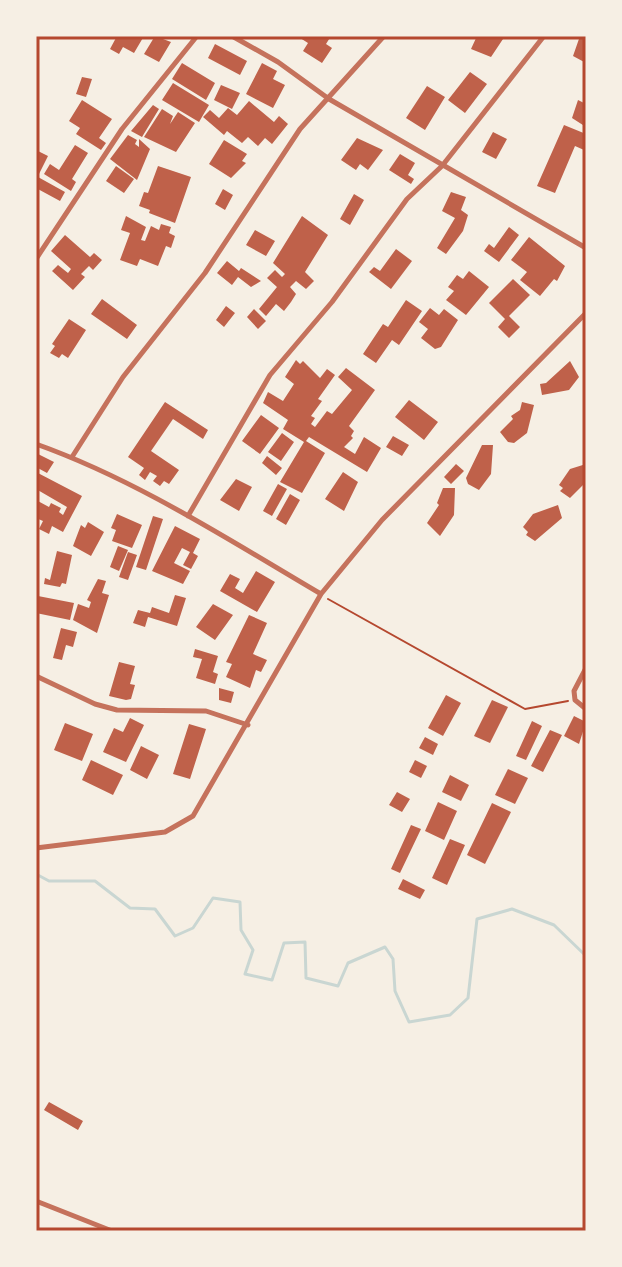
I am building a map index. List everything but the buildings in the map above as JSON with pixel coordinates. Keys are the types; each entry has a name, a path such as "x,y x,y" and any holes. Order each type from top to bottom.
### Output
{"street":[{"path":"36,259 122,129 197,36"},
{"path":"232,36 278,62 329,99 586,248"},
{"path":"72,457 123,377 205,273 272,167 300,129 384,36"},
{"path":"188,516 270,375 332,302 407,199 442,166 544,36"},
{"path":"36,848 165,832 193,816 321,594 382,520 586,313"},
{"path":"36,444 72,457 188,516 321,594"},
{"path":"586,668 574,691 575,700 586,709"},
{"path":"36,676 95,704 117,710 206,711 248,725"},
{"path":"36,1201 112,1231"}],"path":[{"path":"321,594 347,612 525,709 575,700"}],"waterway":[{"path":"36,874 49,881 95,881 130,908 155,909 175,936 193,928 213,898 240,902 241,930 253,950 245,974 272,980 284,943 305,942 306,978 338,986 348,963 385,947 393,959 395,991 409,1022 450,1015 468,998 477,919 512,909 554,925 586,956"}]}
